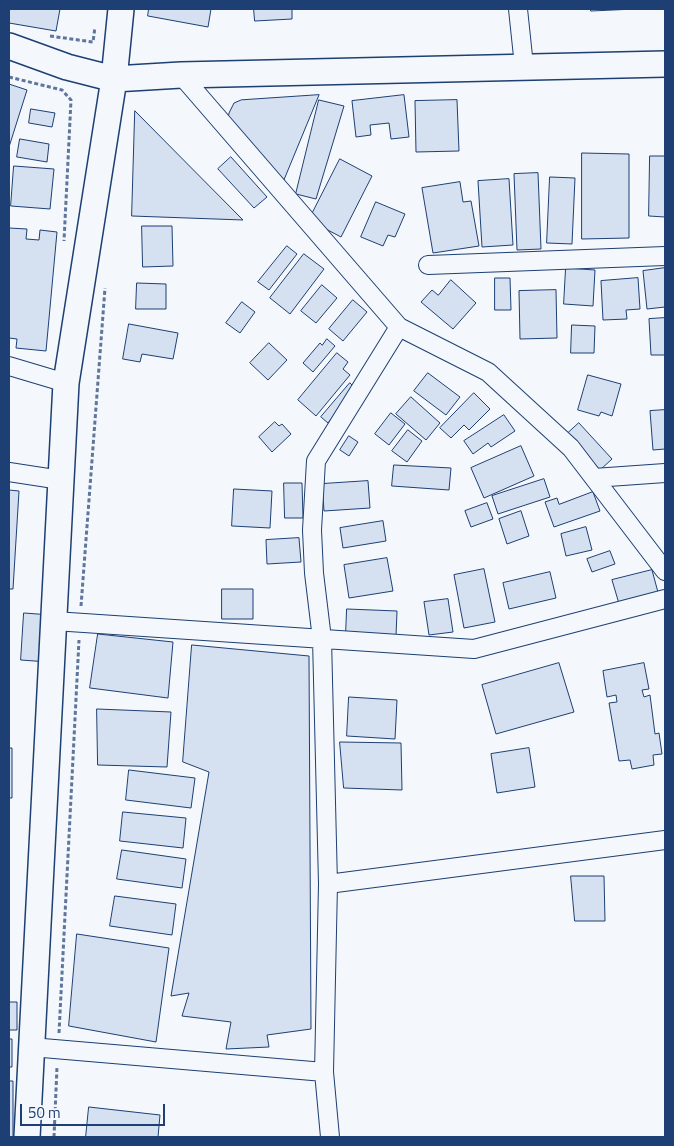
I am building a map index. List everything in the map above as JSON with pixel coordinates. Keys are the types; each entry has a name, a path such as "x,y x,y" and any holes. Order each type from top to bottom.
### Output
{"main road":[{"path":"27,1137 66,383 114,79 121,9"},
{"path":"9,46 67,67 114,79 181,75 665,64"}],"street":[{"path":"518,9 524,66"},
{"path":"181,75 399,327 488,372 571,448 665,571"},
{"path":"428,265 665,256"},
{"path":"330,1137 324,1072 328,884 322,639 314,573 312,530 316,461 399,327"},
{"path":"9,366 66,383"},
{"path":"9,472 61,480"},
{"path":"594,478 665,473"},
{"path":"54,621 474,649 665,599"},
{"path":"328,884 665,840"},
{"path":"32,1047 324,1072"}],"path":[{"path":"48,36 93,42 95,25"},
{"path":"80,614 105,286"},
{"path":"58,1040 79,634"},
{"path":"54,1137 58,1060"}],"building":[{"path":"9,9 60,9 56,31 9,23"},
{"path":"149,9 211,9 208,27 148,16"},
{"path":"254,9 292,9 292,19 255,21"},
{"path":"591,9 635,9 591,11"},
{"path":"9,84 27,90 9,147"},
{"path":"319,95 281,187 228,119 229,113 234,103 241,100"},
{"path":"404,95 409,137 391,139 389,123 370,125 371,135 356,137 352,101"},
{"path":"319,100 344,106 316,199 296,194"},
{"path":"457,100 459,151 416,152 415,101"},
{"path":"31,109 55,113 52,127 29,123"},
{"path":"135,111 243,220 132,216"},
{"path":"20,139 49,144 47,162 17,157"},
{"path":"582,153 629,154 629,238 582,239"},
{"path":"650,156 665,156 665,217 649,216"},
{"path":"231,157 267,197 254,208 218,169"},
{"path":"340,159 372,176 341,237 309,220"},
{"path":"14,166 54,169 50,209 11,206"},
{"path":"538,173 541,249 517,250 514,174"},
{"path":"550,177 575,178 572,244 547,243"},
{"path":"509,179 513,245 482,247 478,181"},
{"path":"460,182 463,202 471,201 479,246 433,253 422,188"},
{"path":"376,202 405,214 395,237 388,235 383,246 361,237"},
{"path":"142,226 172,226 173,266 143,267"},
{"path":"9,228 27,229 26,239 39,240 40,230 57,232 46,351 16,348 17,339 9,338"},
{"path":"287,246 297,254 269,290 258,282"},
{"path":"304,254 324,269 290,314 270,298"},
{"path":"566,268 595,270 593,306 564,304"},
{"path":"665,268 665,307 647,309 643,271"},
{"path":"495,278 510,278 511,310 495,310"},
{"path":"638,278 640,309 626,310 627,319 603,320 601,281"},
{"path":"451,280 476,303 453,329 421,302 432,290 438,295"},
{"path":"137,283 166,284 166,309 136,309"},
{"path":"322,285 337,298 316,323 301,311"},
{"path":"556,290 557,338 520,339 519,291"},
{"path":"353,300 367,312 343,341 329,329"},
{"path":"242,302 255,312 240,333 226,323"},
{"path":"665,318 665,355 651,355 649,319"},
{"path":"129,324 178,333 173,359 142,354 140,362 123,359"},
{"path":"572,325 595,326 594,353 571,353"},
{"path":"327,339 335,346 313,372 303,363 320,343 322,345"},
{"path":"269,343 287,360 268,380 250,363"},
{"path":"337,353 348,362 343,369 350,375 316,416 298,400"},
{"path":"428,373 460,397 446,415 414,391"},
{"path":"588,375 621,384 612,416 601,412 599,416 578,410"},
{"path":"350,383 356,389 328,423 321,417"},
{"path":"474,393 490,409 469,430 464,425 451,438 440,428"},
{"path":"411,397 440,423 426,440 396,414"},
{"path":"665,410 665,449 653,450 650,411"},
{"path":"391,413 405,424 389,445 375,434"},
{"path":"504,415 515,431 491,447 488,443 473,454 464,441"},
{"path":"275,422 279,426 282,424 291,434 272,452 259,437"},
{"path":"579,423 612,459 600,470 567,434"},
{"path":"408,430 422,441 407,462 392,451"},
{"path":"349,436 358,442 349,456 340,450"},
{"path":"521,446 534,476 484,498 471,468"},
{"path":"394,465 451,468 449,490 392,486"},
{"path":"544,479 550,497 498,514 492,496"},
{"path":"368,481 370,508 324,511 322,484"},
{"path":"284,483 302,483 303,518 285,518"},
{"path":"234,489 272,491 270,528 232,526"},
{"path":"9,490 19,491 13,589 9,589"},
{"path":"593,492 600,511 554,527 545,502 557,498 559,504"},
{"path":"487,503 493,519 471,527 465,511"},
{"path":"521,511 529,536 507,544 499,519"},
{"path":"383,521 386,541 343,548 340,528"},
{"path":"586,527 592,550 566,556 561,534"},
{"path":"299,538 301,562 267,564 266,540"},
{"path":"610,551 615,564 592,572 587,559"},
{"path":"387,558 393,591 349,598 344,565"},
{"path":"484,569 495,622 464,628 454,575"},
{"path":"652,570 659,596 620,607 612,580"},
{"path":"550,572 556,598 509,609 503,583"},
{"path":"222,589 253,589 253,619 222,619"},
{"path":"448,599 453,632 429,635 424,602"},
{"path":"347,609 397,611 396,636 346,634"},
{"path":"24,613 51,615 48,662 21,660"},
{"path":"98,634 173,642 168,698 90,688"},
{"path":"192,645 309,656 311,1029 267,1035 269,1047 226,1049 231,1022 182,1016 189,993 171,996 209,772 183,762"},
{"path":"559,663 574,712 496,734 482,685"},
{"path":"644,663 649,689 642,690 644,697 650,695 655,734 659,733 662,754 653,755 654,765 632,769 630,760 619,761 609,703 617,702 616,695 607,697 603,671"},
{"path":"349,697 397,700 395,739 347,736"},
{"path":"97,709 171,712 167,767 98,765"},
{"path":"340,742 401,743 402,790 344,788"},
{"path":"9,748 12,748 12,798 9,798"},
{"path":"529,748 535,787 497,793 491,754"},
{"path":"129,770 195,778 191,808 126,800"},
{"path":"123,812 186,818 183,848 120,841"},
{"path":"122,850 186,859 182,888 117,879"},
{"path":"571,876 604,876 605,921 575,921"},
{"path":"115,896 176,904 172,935 110,926"},
{"path":"77,934 169,948 156,1042 69,1026"},
{"path":"9,1002 17,1002 17,1030 9,1030"},
{"path":"9,1039 12,1039 12,1067 9,1067"},
{"path":"9,1081 13,1081 13,1137 9,1137"},
{"path":"89,1107 160,1115 158,1137 86,1137"}]}
